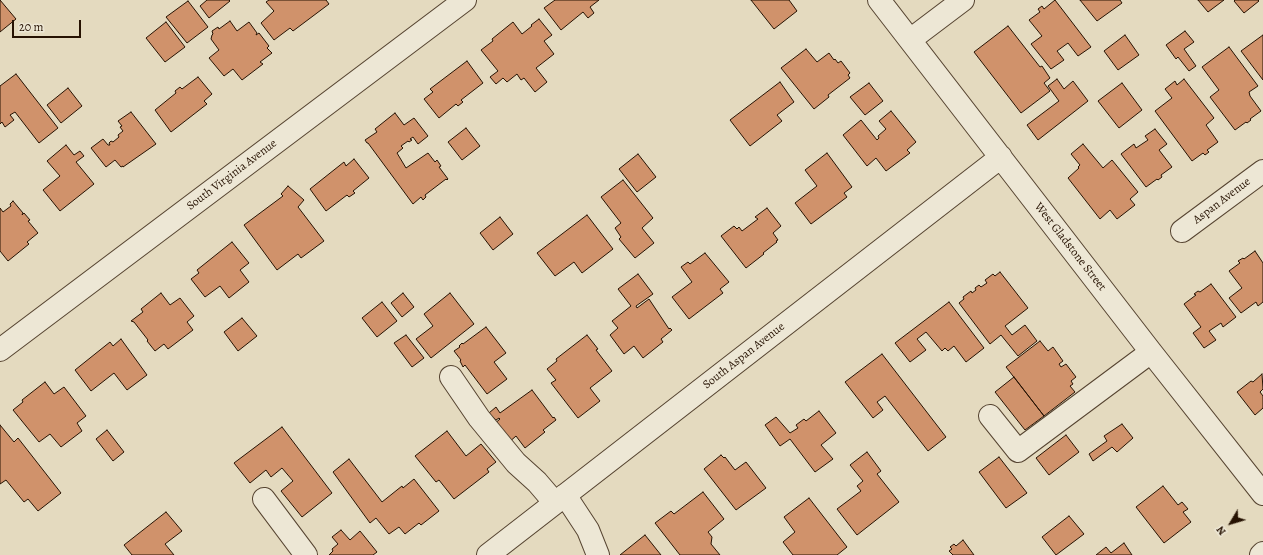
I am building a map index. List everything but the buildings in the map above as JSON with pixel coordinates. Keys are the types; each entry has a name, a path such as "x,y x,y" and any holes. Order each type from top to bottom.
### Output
{"street":[{"name":"South Virginia Avenue","path":"0,350 465,0"},
{"name":"West Gladstone Street","path":"879,0 1151,352 1263,494"},
{"path":"910,40 963,0"},
{"name":"South Aspan Avenue","path":"488,555 1001,157"},
{"name":"Aspan Avenue","path":"1182,231 1263,171"},
{"path":"990,416 1018,451 1151,352"},
{"path":"451,377 479,418 516,463 537,482 560,499 588,530 598,555"},
{"path":"264,499 306,555"}]}
